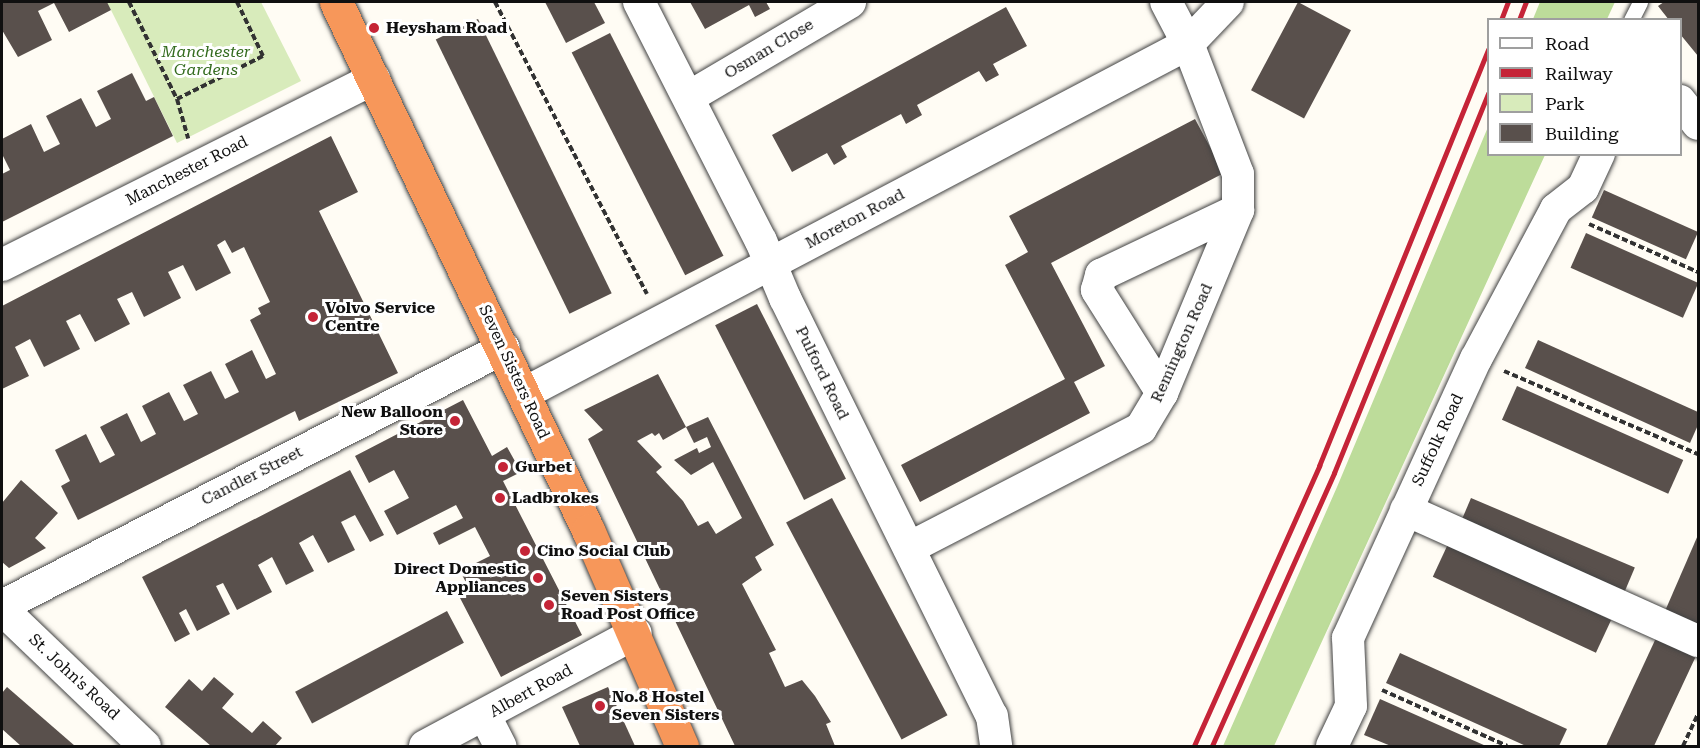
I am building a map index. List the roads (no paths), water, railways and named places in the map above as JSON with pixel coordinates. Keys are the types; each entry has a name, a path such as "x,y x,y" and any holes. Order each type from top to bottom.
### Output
{"highway":[{"name":"Seven Sisters Road","path":"336,2 504,348 523,394 636,633 682,747"}],"street":[{"name":"Pulford Road","path":"639,2 689,97 992,716 996,747"},
{"name":"Osman Close","path":"689,97 850,2"},
{"name":"Remington Road","path":"909,548 1141,428 1162,393 1238,210 1238,174 1188,44 1166,2"},
{"name":"Moreton Road","path":"523,394 1188,44 1228,2"},
{"name":"Manchester Road","path":"2,265 196,165 374,79"},
{"path":"1682,104 1698,124"},
{"name":"Suffolk Road","path":"1332,747 1351,706 1348,638 1476,359 1556,209 1583,188 1598,156"},
{"path":"1162,393 1097,290 1101,274 1238,210"},
{"name":"Candler Street","path":"2,608 504,348"},
{"path":"1406,510 1698,641"},
{"name":"St. John's Road","path":"2,608 145,747"},
{"name":"Albert Road","path":"425,747 636,633"},
{"path":"485,716 500,747"}],"lane":[{"path":"1632,18 1640,2"}],"railway":[{"path":"1502,18 1508,2"},
{"path":"1520,18 1526,2"},
{"path":"1194,746 1319,466 1487,52"},
{"path":"1212,746 1334,473 1487,96"}],"place":[{"name":"Heysham Road","path":"374,28"},
{"name":"Volvo Service Centre","path":"313,317"},
{"name":"New Balloon Store","path":"455,421"},
{"name":"Gurbet","path":"503,467"},
{"name":"Ladbrokes","path":"500,498"},
{"name":"Cino Social Club","path":"525,551"},
{"name":"Direct Domestic Appliances","path":"538,578"},
{"name":"Seven Sisters Road Post Office","path":"549,605"},
{"name":"No.8 Hostel Seven Sisters","path":"600,706"}],"park label":[{"name":"Manchester Gardens","path":"206,61"}]}
